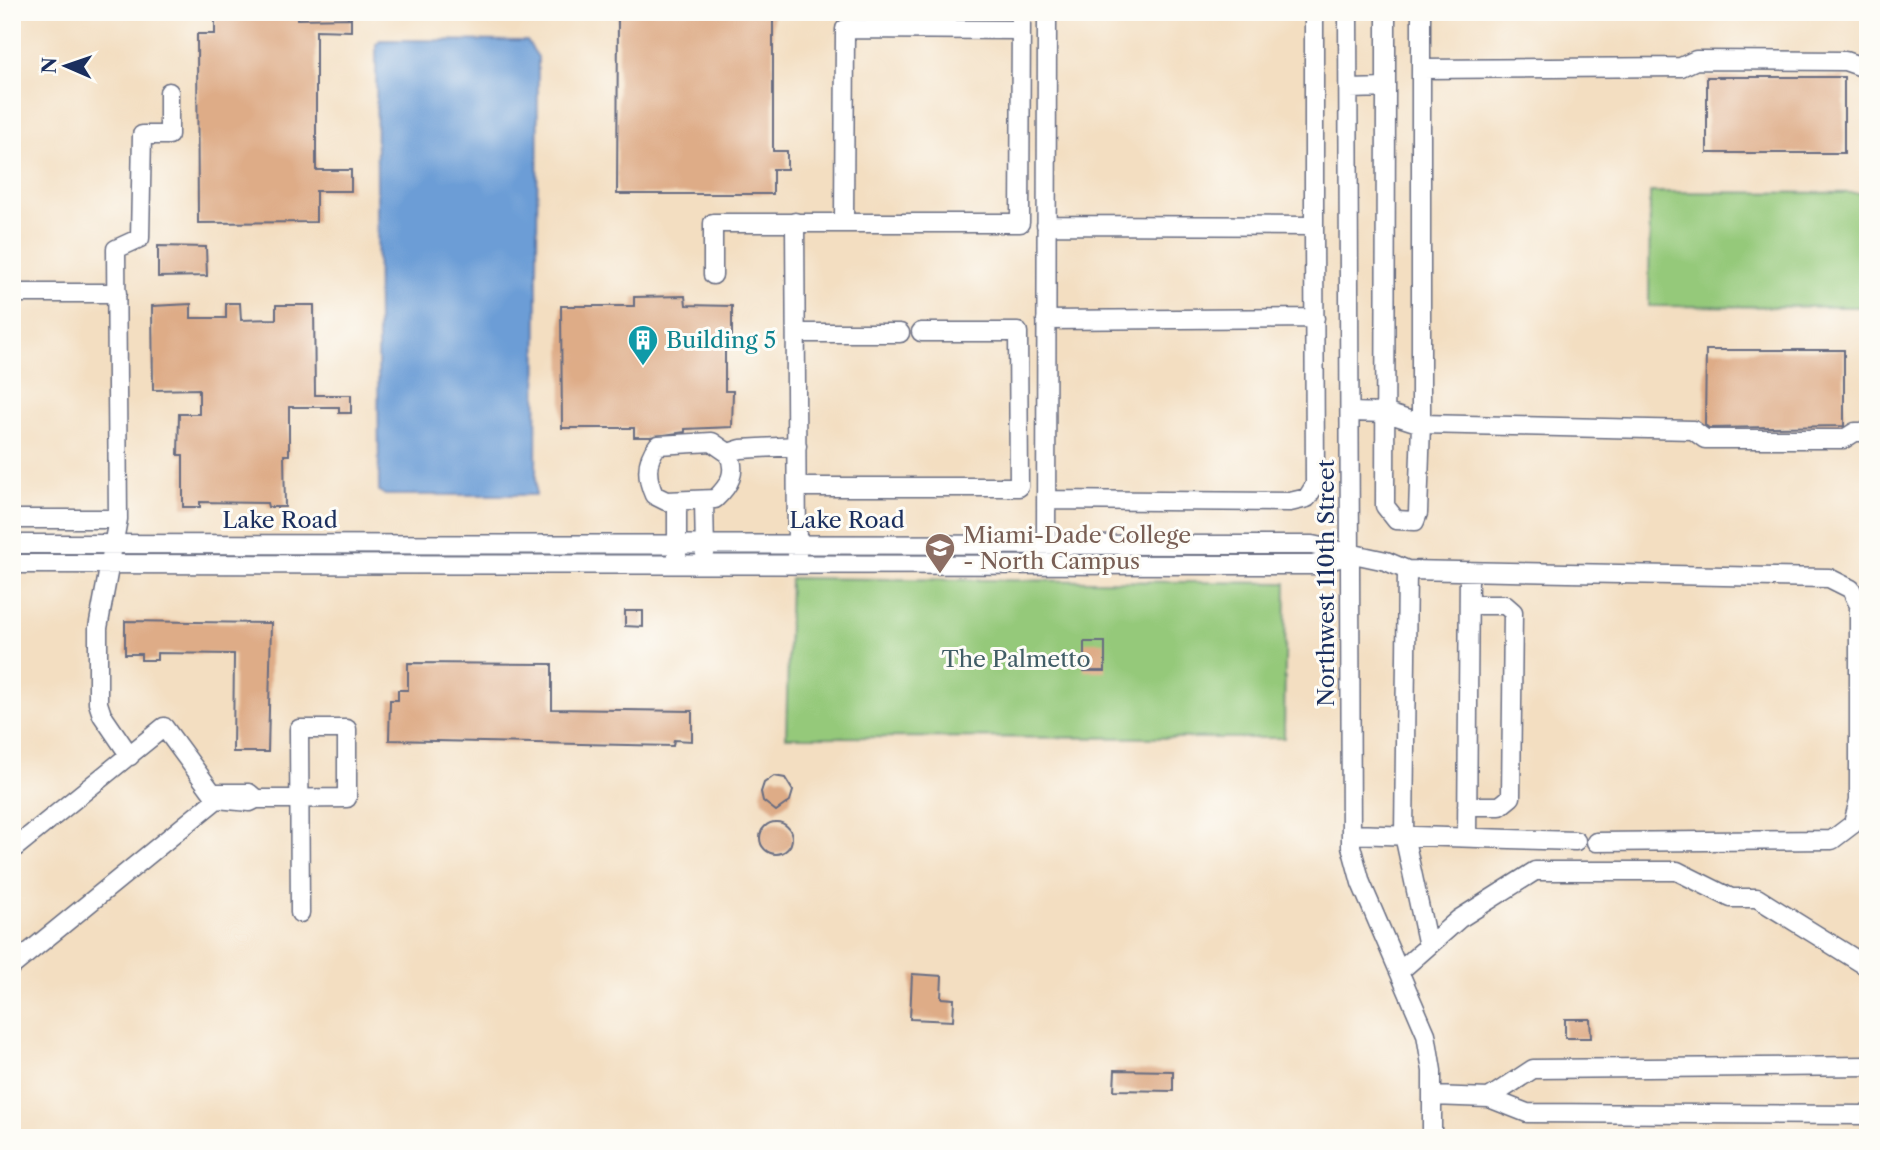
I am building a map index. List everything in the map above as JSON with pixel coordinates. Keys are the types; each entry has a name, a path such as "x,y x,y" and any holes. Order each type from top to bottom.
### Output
{"street":[{"path":"1046,565 1047,12"},
{"path":"1046,500 1290,502 1307,498 1315,485 1314,12"},
{"name":"Northwest 110th Street","path":"1349,12 1351,834 1361,883 1426,1034 1432,1096 1432,1138"},
{"path":"1386,12 1385,506 1396,520 1415,521 1418,513 1420,424 1421,12"},
{"path":"713,275 713,223 1020,223 1021,21 845,29 844,222"},
{"path":"1421,69 1681,66 1696,60 1844,61 1868,69"},
{"path":"1349,89 1386,88"},
{"path":"130,755 102,715 98,703 98,628 118,519 117,249 140,238 142,135 169,135 169,92"},
{"path":"795,222 797,565"},
{"path":"1046,225 1314,226"},
{"path":"12,293 117,293"},
{"path":"1046,320 1315,318"},
{"path":"797,488 1019,487 1018,332 921,332"},
{"path":"796,333 900,333"},
{"path":"1350,412 1387,413 1420,424 1693,430 1704,439 1844,439 1855,432 1868,432"},
{"path":"712,442 728,453 733,471 728,487 715,499 666,501 653,495 649,485 650,455 657,446 712,442"},
{"path":"728,453 741,449 797,446"},
{"path":"704,500 705,564"},
{"path":"677,501 677,564"},
{"path":"12,519 118,519"},
{"name":"Lake Road","path":"12,544 1312,545 1350,555"},
{"path":"1350,555 1386,561 1407,570 1829,578 1851,589 1859,605 1859,800 1853,824 1832,840 1596,842"},
{"name":"Lake Road","path":"12,564 1313,565 1350,555"},
{"path":"1407,570 1404,835 1429,946"},
{"path":"1467,836 1469,571"},
{"path":"1468,806 1500,806 1511,797 1513,625 1510,608 1469,605"},
{"path":"12,850 164,727 215,796 250,802 256,799 300,798 347,798 347,729 299,729 300,798 300,913"},
{"path":"12,966 215,796"},
{"path":"1351,834 1576,841"},
{"path":"1400,971 1460,919 1535,871 1677,871 1731,898 1757,898 1868,967"},
{"path":"1489,1098 1533,1069 1868,1066"},
{"path":"1432,1096 1489,1098 1527,1113 1868,1115"}],"green space":[{"path":"1650,192 1868,193 1868,307 1649,306"},
{"name":"The Palmetto","path":"790,578 1286,583 1284,738 786,737"}],"water":[{"path":"380,40 527,41 538,57 536,495 385,495 379,491 376,44"}],"building":[{"path":"215,12 297,12 297,19 351,18 351,31 316,30 316,170 351,170 351,191 316,191 316,222 198,223 197,34 215,34"},
{"path":"618,12 773,12 773,151 787,151 787,169 773,169 773,194 617,194"},
{"path":"1707,77 1844,77 1844,153 1707,153"},
{"path":"158,246 206,247 207,276 158,277"},
{"name":"Building 5","path":"685,296 686,305 732,306 732,343 725,342 725,391 733,391 732,427 685,429 685,432 650,437 634,437 634,428 562,428 561,306 634,306 634,297"},
{"path":"226,303 240,303 241,320 276,319 276,305 314,305 315,395 351,395 351,413 339,413 339,407 289,407 289,455 284,455 285,507 268,507 267,503 200,502 200,507 183,507 183,455 178,455 179,414 199,414 199,389 153,390 152,306 191,304 191,318 226,318"},
{"path":"1706,350 1844,350 1844,426 1709,428 1705,425"},
{"path":"625,611 643,611 643,627 625,626"},
{"path":"125,621 271,623 268,752 233,752 234,654 157,653 157,660 141,660 141,654 125,654"},
{"path":"1084,642 1105,642 1105,671 1084,671"},
{"path":"408,663 552,664 552,709 692,711 692,741 674,740 673,746 389,740 390,700 398,700 398,690 408,690"},
{"path":"774,776 785,778 793,791 790,801 776,811 763,801 761,792 764,783"},
{"path":"776,822 787,827 792,838 787,849 776,854 765,849 760,838 765,827"},
{"path":"912,974 942,976 941,998 954,999 953,1021 910,1019"},
{"path":"1565,1019 1590,1019 1591,1038 1565,1038"},
{"path":"1115,1070 1173,1071 1173,1091 1114,1090"}],"place":[{"name":"Building 5","path":"643,367"},
{"name":"Miami-Dade College - North Campus","path":"940,575"}]}
